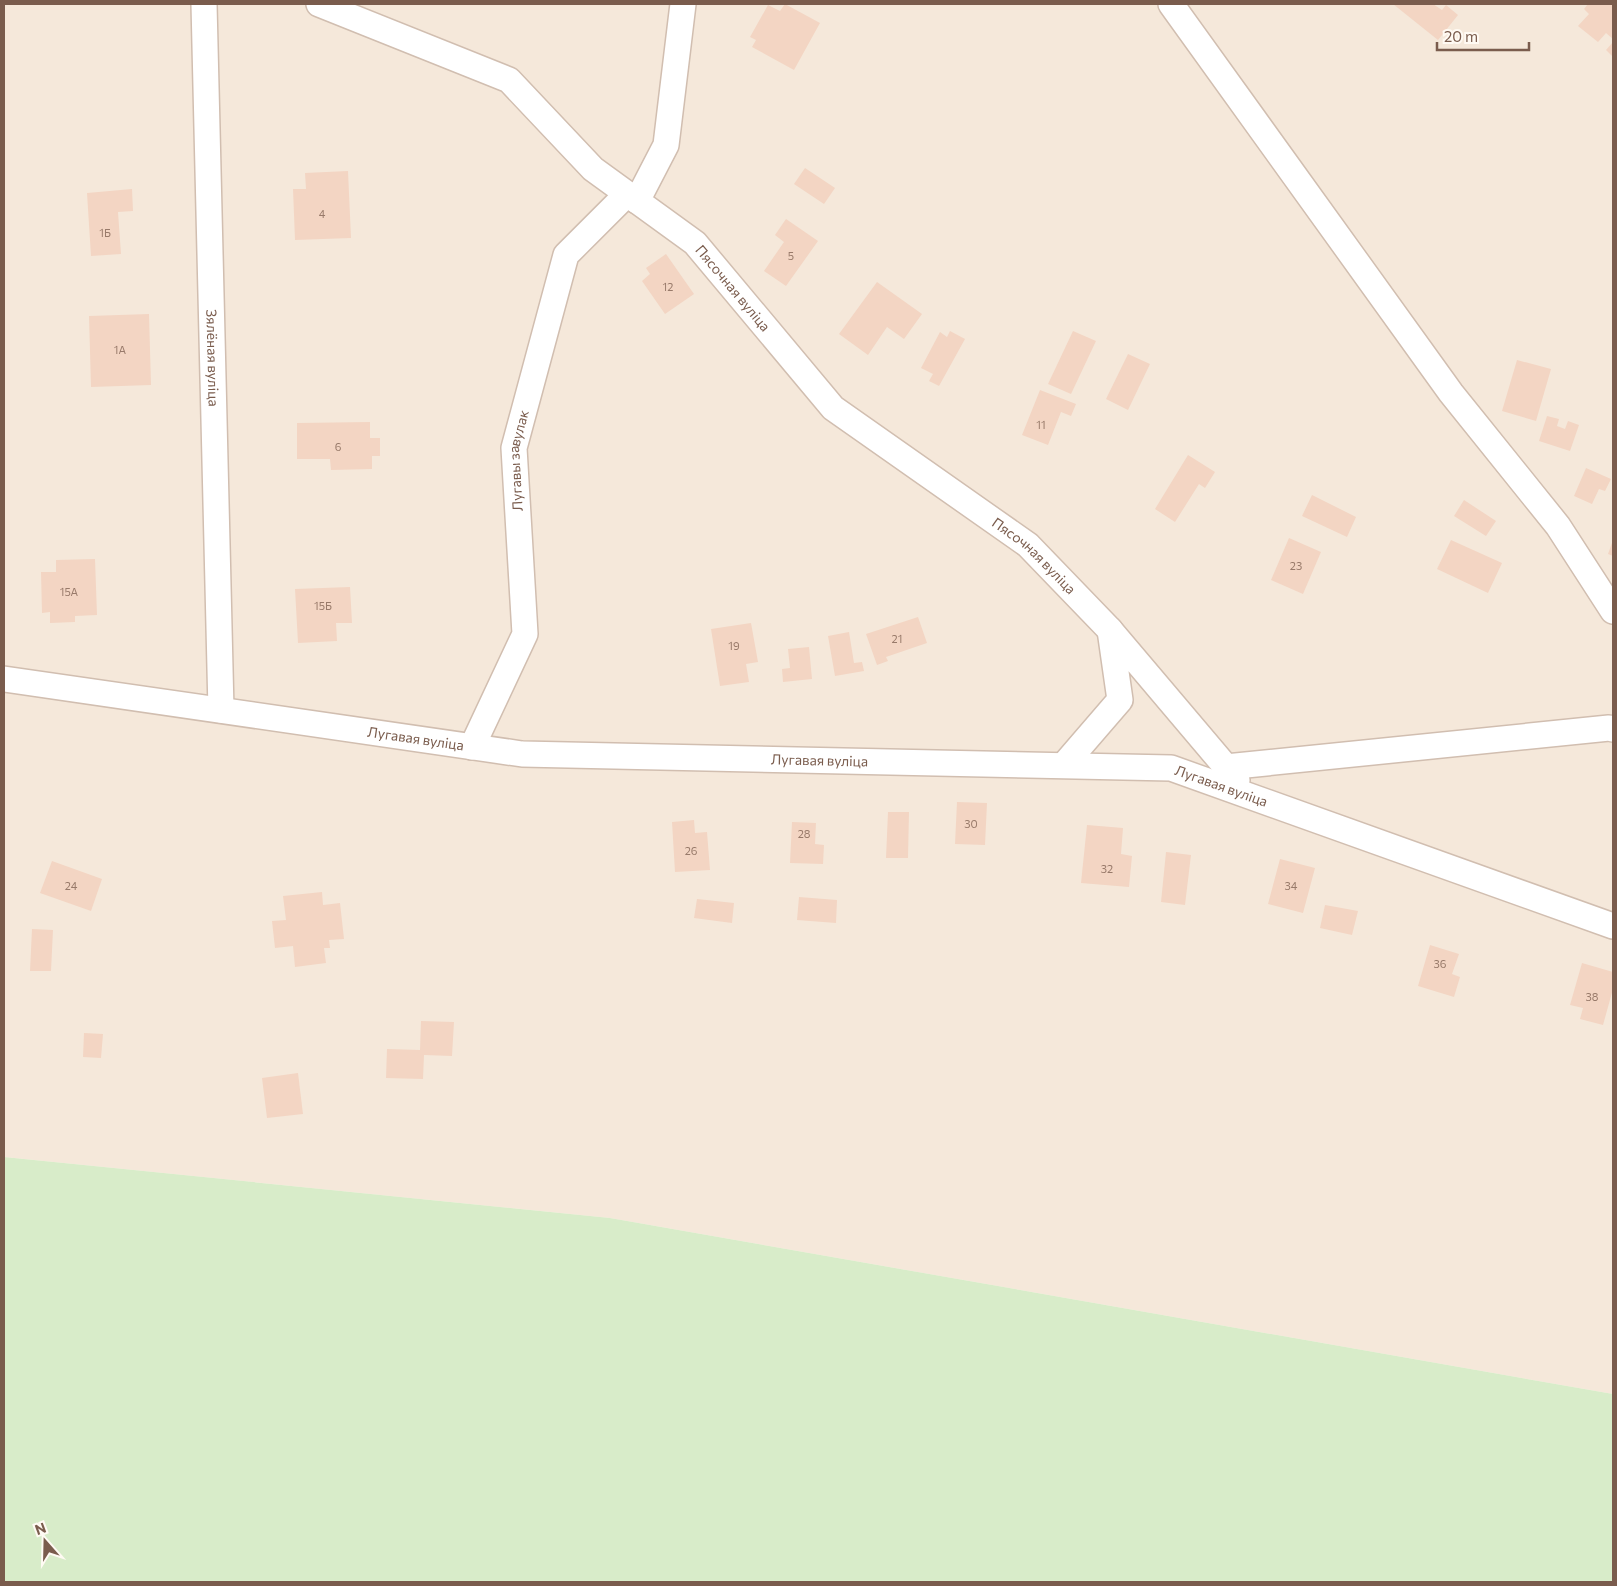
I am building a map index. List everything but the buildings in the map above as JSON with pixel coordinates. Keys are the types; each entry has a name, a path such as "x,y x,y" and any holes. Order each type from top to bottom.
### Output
{"street":[{"name":"Зялёная вуліца","path":"204,4 221,710"},
{"name":"Пясочная вуліца","path":"319,4 509,80 593,169 696,243 833,408 1028,545 1110,630 1250,796"},
{"name":"Лугавы завулак","path":"472,747 524,634 514,448 566,255 632,197 666,145 683,4"},
{"path":"1171,4 1451,393 1558,526 1613,611"},
{"path":"1064,765 1120,700 1110,630"},
{"name":"Лугавая вуліца","path":"4,679 522,754 1171,768 1613,926"},
{"path":"1226,767 1613,729"}],"shaded area":[{"path":"4,4 1613,4 1613,1394 610,1218 4,1157"}],"green space":[{"path":"4,1157 610,1218 1613,1394 1613,1582 4,1582"}]}
